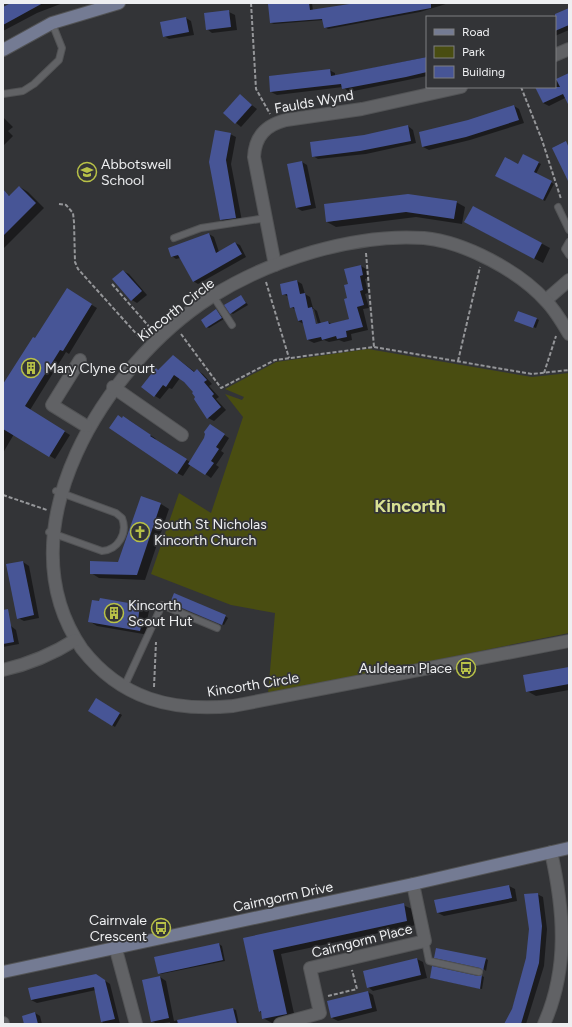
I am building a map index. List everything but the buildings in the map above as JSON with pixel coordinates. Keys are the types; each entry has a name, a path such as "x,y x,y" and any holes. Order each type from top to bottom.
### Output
{"street":[{"path":"3,50 52,23 119,3"},
{"path":"556,55 569,50"},
{"name":"Faulds Wynd","path":"275,265 254,150 259,136 268,126 275,123 362,109 456,88"},
{"name":"Kincorth Circle","path":"569,334 546,300 501,266 458,246 426,238 390,238 341,245 275,265 213,296 175,325 149,348 113,388 86,426 68,462 56,491 48,532 50,570 56,598 63,619 75,640 100,669 124,687 154,700 186,708 209,709 233,706 569,641"},
{"path":"546,300 569,280"},
{"path":"80,360 52,405 86,426"},
{"path":"113,388 182,435"},
{"path":"3,670 20,666 56,652 75,640"},
{"name":"Cairngorm Drive","path":"3,972 115,946 413,884 569,848"},
{"path":"544,1024 558,980 563,940 561,900 551,852"},
{"name":"Cairngorm Place","path":"280,1024 320,1013 310,968 425,941 413,884"},
{"path":"115,946 136,1024"}],"lane":[{"path":"3,94 23,91 34,84 59,60 62,48 52,23"},
{"path":"558,207 569,230"},
{"path":"174,238 201,228 266,218"},
{"path":"569,242 565,249 569,255"},
{"path":"213,296 232,325"},
{"path":"48,532 102,551 110,551 116,547 124,530 122,518 116,513 56,491"},
{"path":"124,687 162,605 217,628"},
{"path":"425,941 429,961 479,972"}],"path":[{"path":"251,3 256,88 275,123"},
{"path":"520,88 542,140 562,200"},
{"path":"59,204 66,205 73,213 76,262 78,269 149,348"},
{"path":"366,242 374,347"},
{"path":"458,361 482,256"},
{"path":"262,271 289,358"},
{"path":"112,284 160,338"},
{"path":"544,373 560,320"},
{"path":"175,325 221,388 275,360 374,347 532,374 569,370"},
{"path":"3,495 51,511"},
{"path":"148,634 156,635 154,700"},
{"path":"317,999 357,989 349,958"}],"green space":[{"path":"368,349 532,377 569,373 569,633 268,694 275,613 231,605 151,574 179,493 211,513 243,417 225,394 242,400 244,397 225,389 276,362"}],"place":[{"name":"Abbotswell School","path":"87,172"},
{"name":"Mary Clyne Court","path":"31,368"},
{"name":"South St Nicholas Kincorth Church","path":"140,532"},
{"name":"Kincorth Scout Hut","path":"114,613"},
{"name":"Auldearn Place","path":"466,668"},
{"name":"Cairnvale Crescent","path":"161,928"}],"district":[{"name":"Kincorth","path":"410,506"}]}
